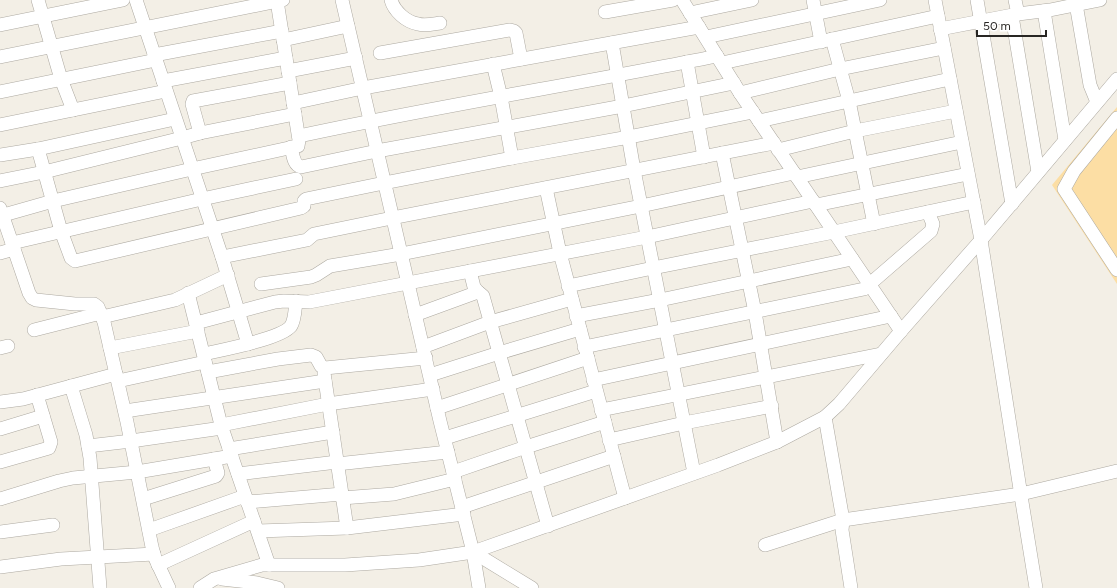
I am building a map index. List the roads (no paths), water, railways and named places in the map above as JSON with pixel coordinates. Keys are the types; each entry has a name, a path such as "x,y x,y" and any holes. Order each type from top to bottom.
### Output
{"street":[{"path":"38,0 61,79 73,110"},
{"path":"0,25 123,0"},
{"path":"136,0 228,275 248,344"},
{"path":"342,0 437,408 473,552 479,588"},
{"path":"391,0 396,10 412,23 422,25 440,23"},
{"path":"605,12 674,0"},
{"path":"682,0 756,117 901,331"},
{"path":"690,13 752,0"},
{"path":"813,0 816,14 840,69 849,101 874,224"},
{"path":"0,181 44,172 182,138 294,109 363,88 612,42 702,32 816,14 880,0"},
{"path":"935,0 981,240 1036,588"},
{"path":"977,0 1012,204"},
{"path":"1015,0 1015,15 1038,172"},
{"path":"299,136 370,120 618,76 687,62 719,60 939,22 981,21 1047,7 1100,0"},
{"path":"0,57 280,1 282,36 299,136 298,146 192,168 1,213 32,298 36,300 75,304 94,304 98,307 110,348 125,411 156,559 169,588"},
{"path":"1080,2 1088,76 1097,102"},
{"path":"1047,7 1065,140"},
{"path":"0,92 155,58 348,26"},
{"path":"380,53 510,30 516,33 521,59"},
{"path":"612,42 634,170 694,473"},
{"path":"291,147 295,164 301,166 623,106 692,91 737,88 944,48"},
{"path":"0,125 73,110 164,86 286,58"},
{"path":"200,133 192,104 193,101 289,77 356,58"},
{"path":"687,62 704,157"},
{"path":"493,64 501,97 512,158"},
{"path":"38,148 62,232 71,258 75,261 301,208 304,206 306,199 384,182 628,138 698,123 756,117 849,101 950,79"},
{"path":"200,588 214,579 262,565 345,565 419,560 473,552 777,442 825,417 839,404 981,240 1117,79"},
{"path":"222,257 307,240 314,234 392,218 722,153 776,147 956,111"},
{"path":"0,155 175,118"},
{"path":"1117,118 1074,171 1064,189 1117,270"},
{"path":"260,284 311,277 330,266 401,254 728,187 862,163 962,142"},
{"path":"722,153 755,312 777,442"},
{"path":"110,348 197,327 239,312 275,302 309,302 968,174"},
{"path":"0,253 13,246 62,232 202,199 296,179"},
{"path":"546,188 560,253 576,316 625,498"},
{"path":"323,367 424,352 490,322 570,292 654,268 874,224 974,202"},
{"path":"437,408 508,385 586,353 666,330 864,289 931,231 933,224 928,212"},
{"path":"576,316 660,300 852,259"},
{"path":"470,271 474,287 483,296 548,526"},
{"path":"34,330 175,300 228,275"},
{"path":"415,315 478,292"},
{"path":"188,293 221,427 269,565"},
{"path":"206,363 248,344 287,329 293,322 296,302"},
{"path":"445,438 517,416 595,385 672,362 891,316"},
{"path":"430,375 580,329"},
{"path":"149,530 246,499 394,494 454,476 603,416 678,394 881,354"},
{"path":"0,402 23,399 71,386 117,377 206,363 278,359 310,355 316,357 323,367 347,528"},
{"path":"125,411 325,381"},
{"path":"71,386 83,423 88,446 92,477 100,588"},
{"path":"88,446 221,427 328,404 433,389"},
{"path":"0,462 49,448 51,442 42,416 37,395"},
{"path":"610,440 684,423 772,406"},
{"path":"0,429 42,416"},
{"path":"825,417 843,520 842,530 851,588"},
{"path":"0,499 59,481 137,472 214,459 230,453 333,432"},
{"path":"238,474 448,452"},
{"path":"0,567 61,559 97,557 156,559 256,526 347,528 463,510 536,482 614,456"},
{"path":"143,499 216,476 218,473 214,459"},
{"path":"765,545 843,520 1020,494 1117,471"},
{"path":"0,532 52,525"},
{"path":"473,552 532,588"},
{"path":"214,579 257,583 278,588"}]}
